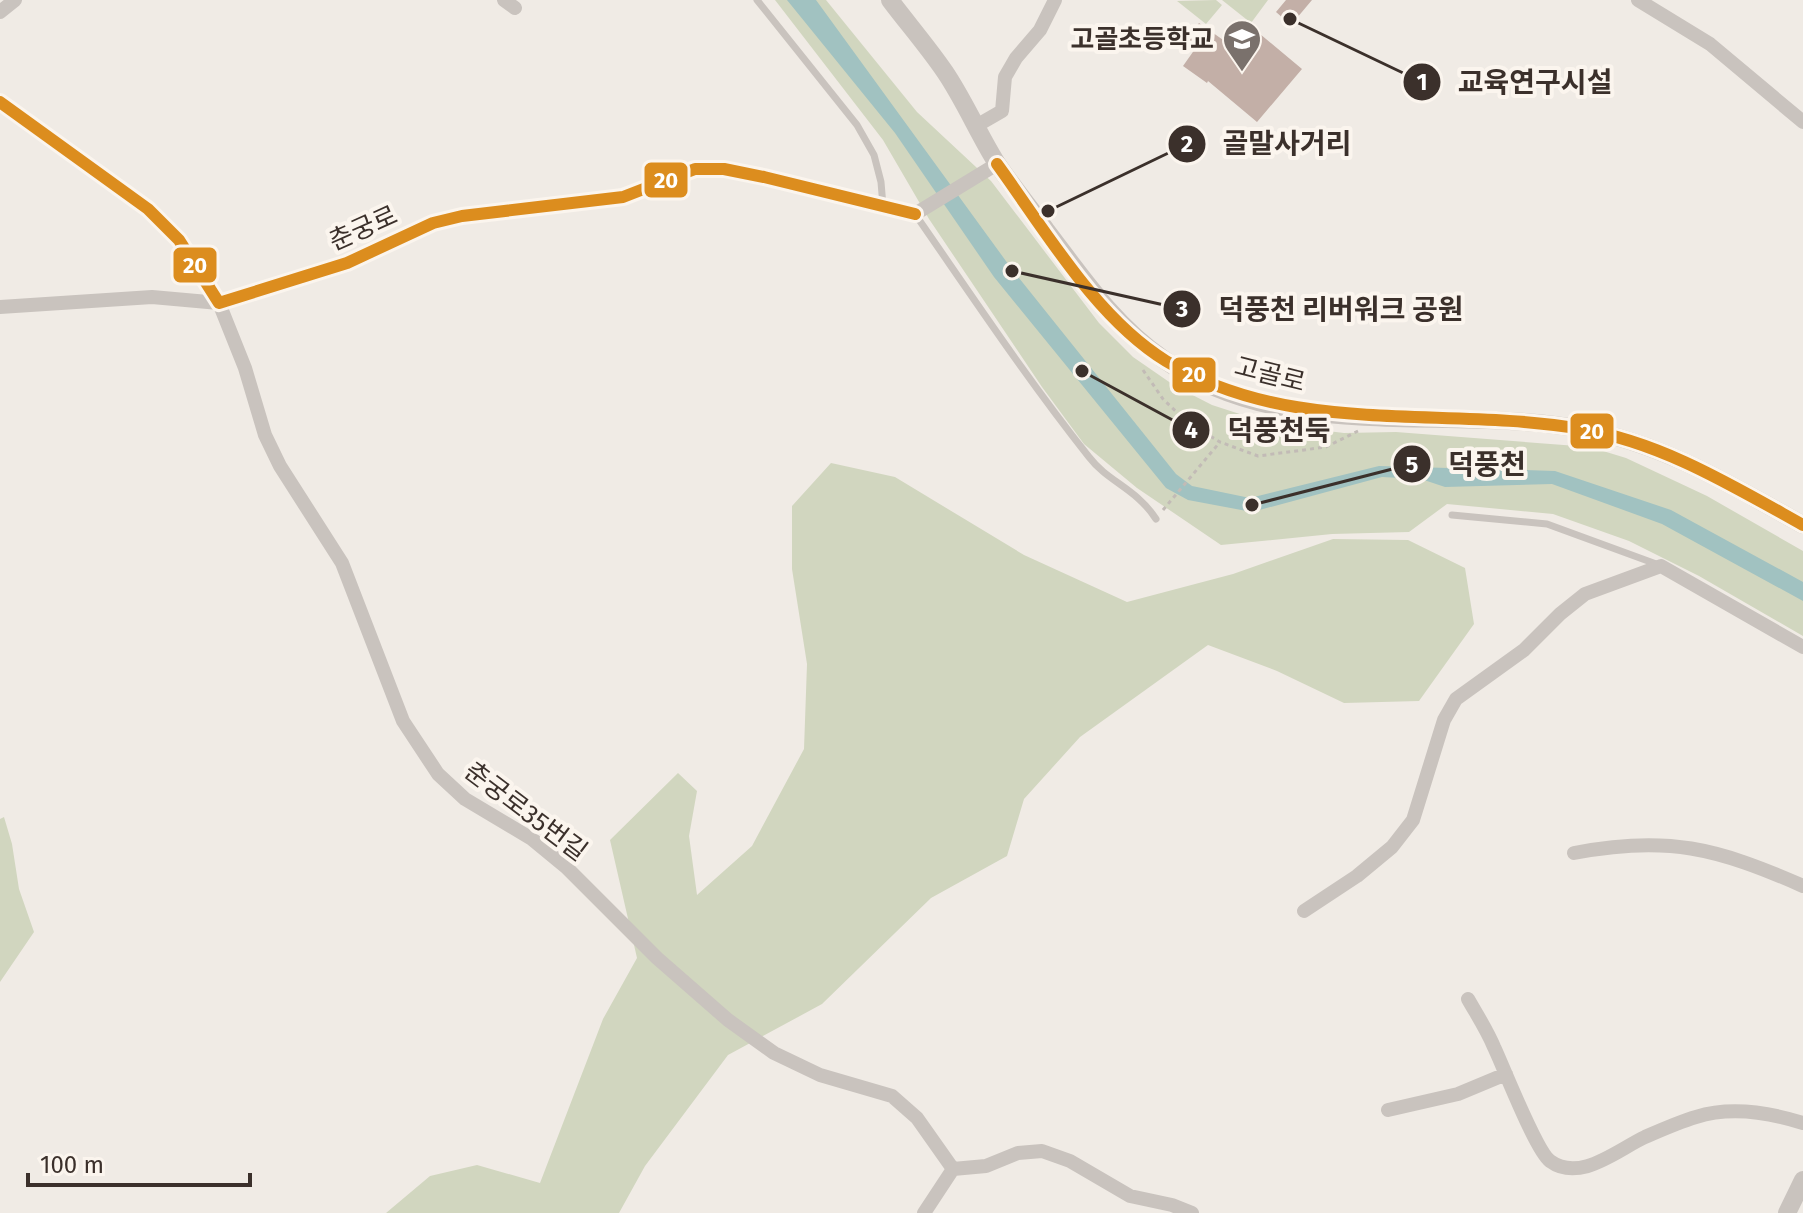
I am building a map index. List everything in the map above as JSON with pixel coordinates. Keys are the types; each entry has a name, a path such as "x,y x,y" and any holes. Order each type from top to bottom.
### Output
{"street":[{"path":"0,12 15,0"},
{"name":"고골로","path":"890,0 946,73 997,164 1106,309 1164,359 1203,383 1291,410 1376,417 1531,422 1583,429 1631,441 1686,463 1803,525"},
{"path":"976,126 1002,111 1005,77 1016,58 1040,30 1055,0"},
{"path":"1638,0 1710,44 1803,122"},
{"path":"0,102 148,209 179,240 219,303"},
{"path":"915,214 997,164"},
{"name":"춘궁로","path":"219,303 347,263 433,223 462,216 623,197 695,169 724,169 764,177 915,214"},
{"path":"0,307 152,297 219,303"},
{"name":"춘궁로35번길","path":"219,303 245,368 265,435 280,466 342,563 403,721 438,774 465,799 532,839 566,867 657,958 728,1020 774,1053 820,1075 892,1096 917,1118 953,1169"},
{"path":"1304,911 1357,876 1392,847 1413,820 1444,720 1456,699 1524,650 1585,594 1661,566 1803,647"},
{"path":"1574,853 1608,846 1671,844 1707,850 1762,868 1803,886"},
{"path":"1468,999 1548,1160 1569,1169 1595,1164 1644,1137 1697,1116 1742,1110 1803,1123"},
{"path":"1388,1110 1458,1094 1506,1074"},
{"path":"924,1213 953,1169 986,1166 1018,1153 1042,1151 1070,1161 1130,1196 1172,1205 1192,1213"},
{"path":"1787,1213 1803,1180"}],"lane":[{"path":"757,0 857,125 874,155 883,206"},
{"path":"915,214 1021,368 1092,462 1144,501 1156,519"},
{"path":"1452,515 1547,524 1661,566"}],"path":[{"path":"1143,370 1163,399 1187,422 1220,442 1258,456 1326,447 1351,437 1376,417"},
{"path":"1156,519 1220,442"}],"green space":[{"path":"775,0 826,0 917,112 991,181 1099,323 1133,357 1175,386 1212,405 1295,427 1344,433 1396,432 1590,447 1626,458 1707,496 1803,551 1803,636 1699,576 1629,541 1553,514 1447,504 1409,532 1332,534 1221,545 1137,488 1084,444 929,219 883,140"},
{"path":"1216,0 1222,5 1206,24 1177,1"},
{"path":"1222,0 1268,0 1251,23"},
{"path":"831,463 895,477 1024,555 1127,602 1233,574 1333,539 1408,540 1465,568 1474,624 1419,701 1344,703 1277,671 1208,645 1080,737 1024,799 1007,856 931,898 822,1004 728,1055 645,1166 619,1213 386,1213 430,1176 477,1165 540,1183 603,1019 637,958 610,840 678,773 697,791 689,836 697,895 752,846 804,749 807,664 792,569 792,506"},
{"path":"4,817 19,889 34,932 0,982 0,819"}],"water":[{"path":"787,0 816,0 1011,268 1176,474 1192,486 1250,498 1379,466 1555,471 1671,510 1803,582 1803,601 1662,524 1552,484 1445,487 1421,479 1382,477 1252,512 1188,500 1166,488 994,277 895,133"}],"building":[{"path":"1286,0 1312,0 1291,25 1276,12"},
{"path":"1199,23 1243,54 1260,34 1302,69 1257,122 1208,81 1183,66 1195,49 1185,42"}],"transit line":[{"name":"20","path":"0,102 148,209 179,240 219,303 347,263 433,223 462,216 623,197 695,169 724,169 764,177 915,214"},
{"name":"20","path":"997,164 1073,271 1117,321 1166,361 1215,385 1265,401 1316,410 1528,422 1611,435 1696,467 1803,525"}],"place":[{"name":"교육연구시설","path":"1290,19"},
{"name":"고골초등학교","path":"1242,73"},
{"name":"골말사거리","path":"1048,211"},
{"name":"덕풍천 리버워크 공원","path":"1012,271"},
{"name":"덕풍천둑","path":"1082,371"},
{"name":"덕풍천","path":"1252,505"}]}
